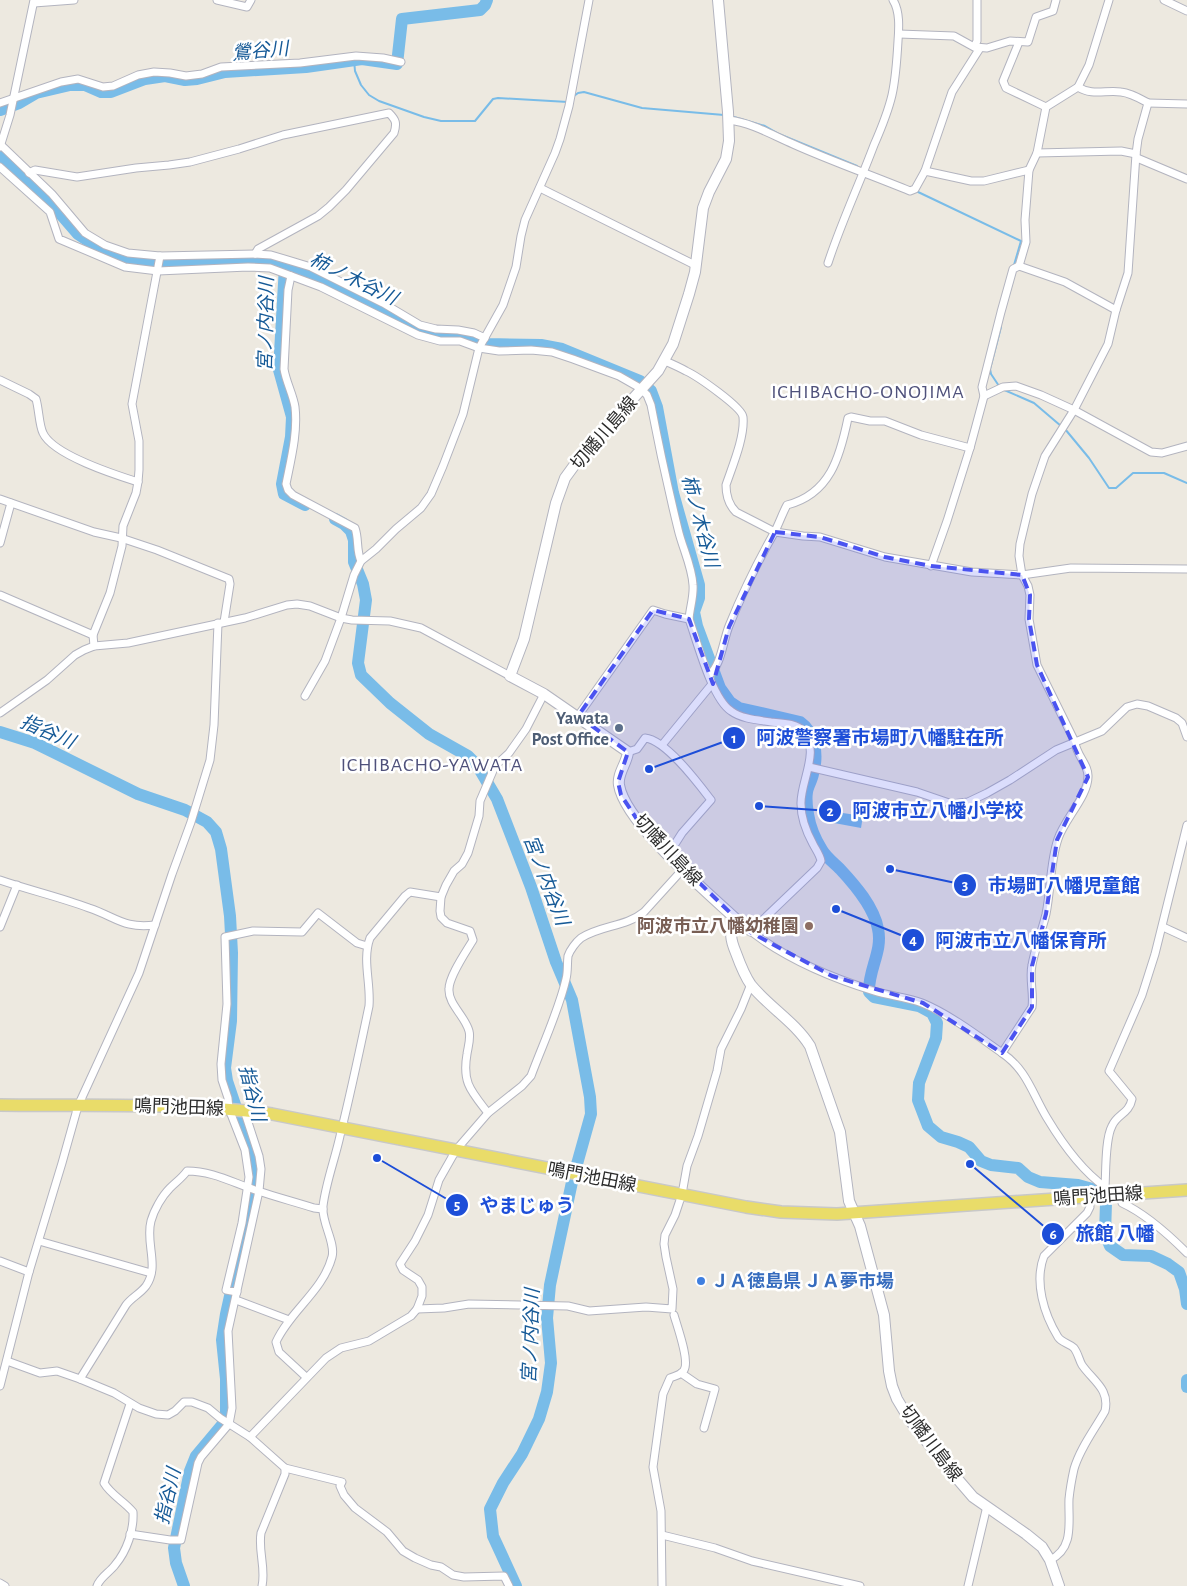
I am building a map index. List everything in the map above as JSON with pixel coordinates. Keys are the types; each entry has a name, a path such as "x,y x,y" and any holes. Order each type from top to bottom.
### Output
{"main road":[{"name":"切幡川島線","path":"510,676 524,640 562,486 575,463 645,387 665,361 673,344 689,294 703,208 722,168 728,150 729,118 718,0"},
{"path":"510,676 544,694 628,752"},
{"name":"切幡川島線","path":"628,752 628,759 620,773 618,782 621,795 642,827 682,869 736,920 732,929 732,942 742,969 751,984 802,1034 810,1046 840,1132 848,1194 860,1226 884,1315 889,1371 897,1399 909,1419 973,1496 1042,1547 1050,1560 1059,1586"},
{"name":"鳴門池田線","path":"0,1105 184,1106 237,1109 746,1207 781,1212 837,1214 1100,1194 1120,1195 1187,1190"}],"street":[{"path":"74,0 34,2 14,100 0,146 52,194 85,233 105,245 128,253 160,258 272,255 303,266 383,304 420,325 436,330 458,330 474,333 482,342 499,351 531,350 552,352 645,387 652,405 666,484 680,540 693,581 694,594 689,618 712,672"},
{"path":"217,0 247,7 251,0"},
{"path":"305,696 325,661 341,618 354,574 360,563 421,508 431,494 463,414 482,342 503,305 516,267 525,220 556,153 569,106 590,0"},
{"path":"828,263 838,232 884,121 892,96 897,66 899,34 897,5 894,0"},
{"path":"729,118 762,129 792,144 914,190 925,171 952,92 977,48 977,0"},
{"path":"899,34 954,36 977,48 988,48 1010,41 1028,42 1036,17 1053,11 1056,0"},
{"path":"931,566 970,448 984,396 982,387 1000,312 1026,242 1025,220 1029,170 1037,152 1046,107 1078,87 1089,64 1109,0"},
{"path":"1164,0 1187,10"},
{"path":"1019,42 1004,81 1006,88 1046,107"},
{"path":"0,103 14,100 31,91 61,82 78,80 102,87 113,86 138,75 154,72 186,76 202,74 222,67 300,63 356,56 398,61"},
{"path":"1078,87 1085,92 1095,94 1119,92 1148,102 1187,104"},
{"path":"1002,1053 1032,1007 1034,998 1031,977 1032,966 1046,914 1057,840 1062,827 1079,799 1088,777 1075,742 1037,665 1029,619 1030,595 1028,586 1022,576 1019,556 1020,544 1032,494 1045,456 1074,410 1108,344 1116,310 1128,273 1138,139 1148,102"},
{"path":"29,173 35,170 77,177 169,165 198,160 283,135 389,113 396,120 394,133 346,190 318,216 258,249 254,254"},
{"path":"1037,152 1122,151 1187,179"},
{"path":"0,167 50,212 59,239 110,262 125,267 158,269 270,268 321,287 418,335 440,341 482,342"},
{"path":"925,171 971,182 984,181 1029,170"},
{"path":"540,188 695,265"},
{"path":"94,646 93,635 112,584 122,546 123,526 136,493 138,482 139,441 132,404 160,258"},
{"path":"303,266 291,275 288,290 284,369 294,404 296,423 286,484 288,490 293,495 355,528 358,536 360,563"},
{"path":"1016,267 1065,282 1116,310"},
{"path":"665,361 686,371 731,402 742,413 740,444 726,491 732,508 736,512 775,532 820,537 885,557 931,566 1007,576 1022,576 1079,568 1187,569"},
{"path":"0,380 36,399 43,434 55,446 102,471 138,482"},
{"path":"984,396 1001,388 1016,386 1074,410 1151,452 1162,454 1187,446"},
{"path":"750,932 817,868 821,861 804,822 801,804 809,767 810,752 808,738 802,730 795,726 738,715 729,711 719,698 712,684 712,672 729,627 763,550 775,532 787,505 799,502 811,494 832,473 840,452 848,418 885,421 922,435 970,448"},
{"path":"0,499 94,532 121,538 157,550 229,579 230,584 221,622 214,740 210,760 192,819 133,987 78,1106 29,1272 8,1361 0,1386"},
{"path":"0,543 12,503"},
{"path":"0,595 93,635"},
{"path":"0,713 47,680 75,655 94,646 128,643 245,618 287,605 297,604 310,606 341,618 390,621 421,628 510,676"},
{"path":"578,716 653,610 689,618"},
{"path":"662,745 712,684"},
{"path":"488,1113 467,1082 464,1068 470,1032 451,1000 448,989 473,940 470,931 448,923 441,917 440,911 446,885 468,853 479,816 480,801 495,766 509,753 526,729 544,694"},
{"path":"809,767 917,792 952,804 968,802 987,793 1056,750 1102,731 1127,707 1137,704 1148,706 1176,718 1182,723 1187,737"},
{"path":"628,752 637,749 646,738 653,738 686,770 711,800 682,833 668,855"},
{"path":"1050,1560 1057,1557 1063,1550 1068,1538 1070,1521 1069,1498 1074,1469 1107,1404 1100,1385 1082,1364 1073,1347 1059,1339 1048,1316 1040,1286 1041,1263 1044,1256 1087,1213 1100,1194 1112,1123 1131,1107 1132,1099 1109,1071 1142,994 1163,927 1187,825"},
{"path":"250,1437 326,1358 341,1348 369,1341 411,1316 417,1309 422,1296 422,1287 418,1280 403,1270 400,1264 415,1241 428,1215 439,1180 456,1150 488,1113 522,1086 531,1076 566,980 568,956 572,947 581,938 638,918 682,869"},
{"path":"0,880 89,908 129,925 155,924"},
{"path":"0,927 16,885"},
{"path":"306,1378 279,1352 276,1342 289,1320 304,1305 316,1288 332,1259 333,1248 328,1237 322,1209 369,1006 367,946 370,938 410,892 442,897"},
{"path":"233,1291 226,1290 242,1223 261,1169 259,1156 222,1080 221,1064 227,1004 225,937 253,931 302,932 318,913 357,942 367,946"},
{"path":"736,920 750,932 814,969 878,992 922,1003 943,1014 1002,1053 1023,1072 1047,1117 1076,1160 1098,1182 1100,1194"},
{"path":"1163,927 1187,938"},
{"path":"417,1309 444,1308 469,1304 568,1306 589,1311 646,1308 672,1309 673,1288 664,1244 665,1235 675,1215 682,1194 687,1166 717,1071 721,1049 751,984"},
{"path":"130,1534 181,1540 198,1464 232,1408 228,1331 231,1312 236,1300 233,1291 253,1189 249,1177 237,1109"},
{"path":"80,1378 132,1296 140,1294 147,1286 153,1260 150,1222 157,1206 168,1190 187,1171 202,1171 218,1175 253,1189 322,1209"},
{"path":"1120,1195 1122,1203 1141,1214 1187,1253"},
{"path":"39,1241 151,1273"},
{"path":"0,1261 29,1272"},
{"path":"236,1300 289,1320"},
{"path":"662,1586 661,1511 653,1467 663,1394 670,1378 681,1373 686,1364 674,1315"},
{"path":"8,1361 40,1373 57,1371 80,1378 114,1393 130,1404 156,1414 168,1415 176,1411 184,1402 192,1402 208,1408 250,1437 285,1468 342,1482 340,1486 344,1495 355,1508 387,1532 403,1551 431,1565 441,1567 453,1575 464,1577 504,1576 509,1586"},
{"path":"681,1373 697,1384 715,1389 704,1428"},
{"path":"98,1586 99,1582 117,1563 130,1534 132,1512 129,1506 107,1489 104,1483 130,1404"},
{"path":"262,1586 261,1533 285,1474 285,1468"},
{"path":"968,1586 987,1506"},
{"path":"662,1535 715,1548 752,1560 860,1586"},
{"path":"0,1583 5,1586"}],"highlighted area":[{"path":"775,532 820,537 885,557 931,566 1022,575 1030,595 1029,619 1037,665 1088,777 1057,840 1046,914 1032,966 1032,1007 1002,1053 923,1003 832,976 750,932 642,827 621,795 618,782 628,752 578,716 653,610 689,619 713,684 729,627"}],"water":[{"path":"836,812 863,816 861,828 834,823"}],"waterway":[{"name":"鶯谷川","path":"0,110 19,103 36,93 70,85 85,85 101,92 111,92 145,79 165,76 185,80 197,79 225,72 306,67 362,59 397,64 402,19 480,10 487,0"},
{"path":"354,60 355,71 361,85 369,95 379,101 441,121 475,121 493,99 498,98 568,102"},
{"path":"574,96 584,92 642,108 724,115"},
{"path":"734,117 765,126 779,134 857,166"},
{"name":"柿ノ木谷川","path":"0,154 59,212 78,234 102,250 130,259 173,263 263,260 310,275 367,302 419,331 435,336 459,335 488,344 541,345 562,349 640,381 651,391 657,407 673,493 699,585 699,598 694,612 697,626 720,688 730,702 739,708 800,722 809,732 815,753 815,767 807,794 811,828 824,853 858,889 872,913 878,929 879,945 869,984 869,992 874,997 919,1006 932,1013 937,1023 936,1038 919,1083 918,1100 928,1126 941,1137 969,1147 981,1161 991,1165 1018,1168 1028,1177 1040,1182 1078,1185 1096,1190 1106,1203 1105,1234 1110,1246 1123,1255 1151,1256 1179,1272 1185,1289 1187,1304"},
{"path":"916,191 1021,241 1014,265"},
{"name":"宮ノ内谷川","path":"285,266 279,370 292,417 291,437 282,484 284,494 305,505"},
{"path":"1008,298 1016,269"},
{"path":"999,386 990,369 1001,327"},
{"path":"1002,389 1034,403 1061,426"},
{"path":"1065,429 1089,458 1109,488 1116,488 1133,473 1164,473 1187,483"},
{"name":"宮ノ内谷川","path":"335,519 351,531 354,540 354,562 363,584 366,600 358,663 361,675 390,703 429,734 468,756 477,765 497,799 531,887 556,962 572,1000 590,1097 591,1114 572,1182 550,1285 547,1318 551,1363 547,1392 539,1419 522,1454 503,1483 490,1509 493,1536 516,1586"},
{"name":"指谷川","path":"0,732 35,743 138,794 185,810 207,822 216,832 221,849 230,916 232,953 231,1021 225,1068 227,1081 253,1158 256,1174 222,1340 226,1379 226,1414 222,1425 196,1456 190,1471 174,1548 176,1563 184,1586"},
{"name":"柿ノ木谷川","path":"1187,1380 1187,1387"}],"place":[{"name":"Yawata Post Office","path":"619,728"},
{"name":"阿波警察署市場町八幡駐在所","path":"649,769"},
{"name":"阿波市立八幡小学校","path":"759,806"},
{"name":"市場町八幡児童館","path":"890,869"},
{"name":"阿波市立八幡保育所","path":"836,909"},
{"name":"阿波市立八幡幼稚園","path":"809,926"},
{"name":"やまじゅう","path":"377,1158"},
{"name":"旅館 八幡","path":"970,1164"},
{"name":"ＪＡ徳島県 ＪＡ夢市場","path":"701,1281"}],"district":[{"name":"ICHIBACHO-ONOJIMA","path":"868,391"},
{"name":"ICHIBACHO-YAWATA","path":"432,764"}]}
